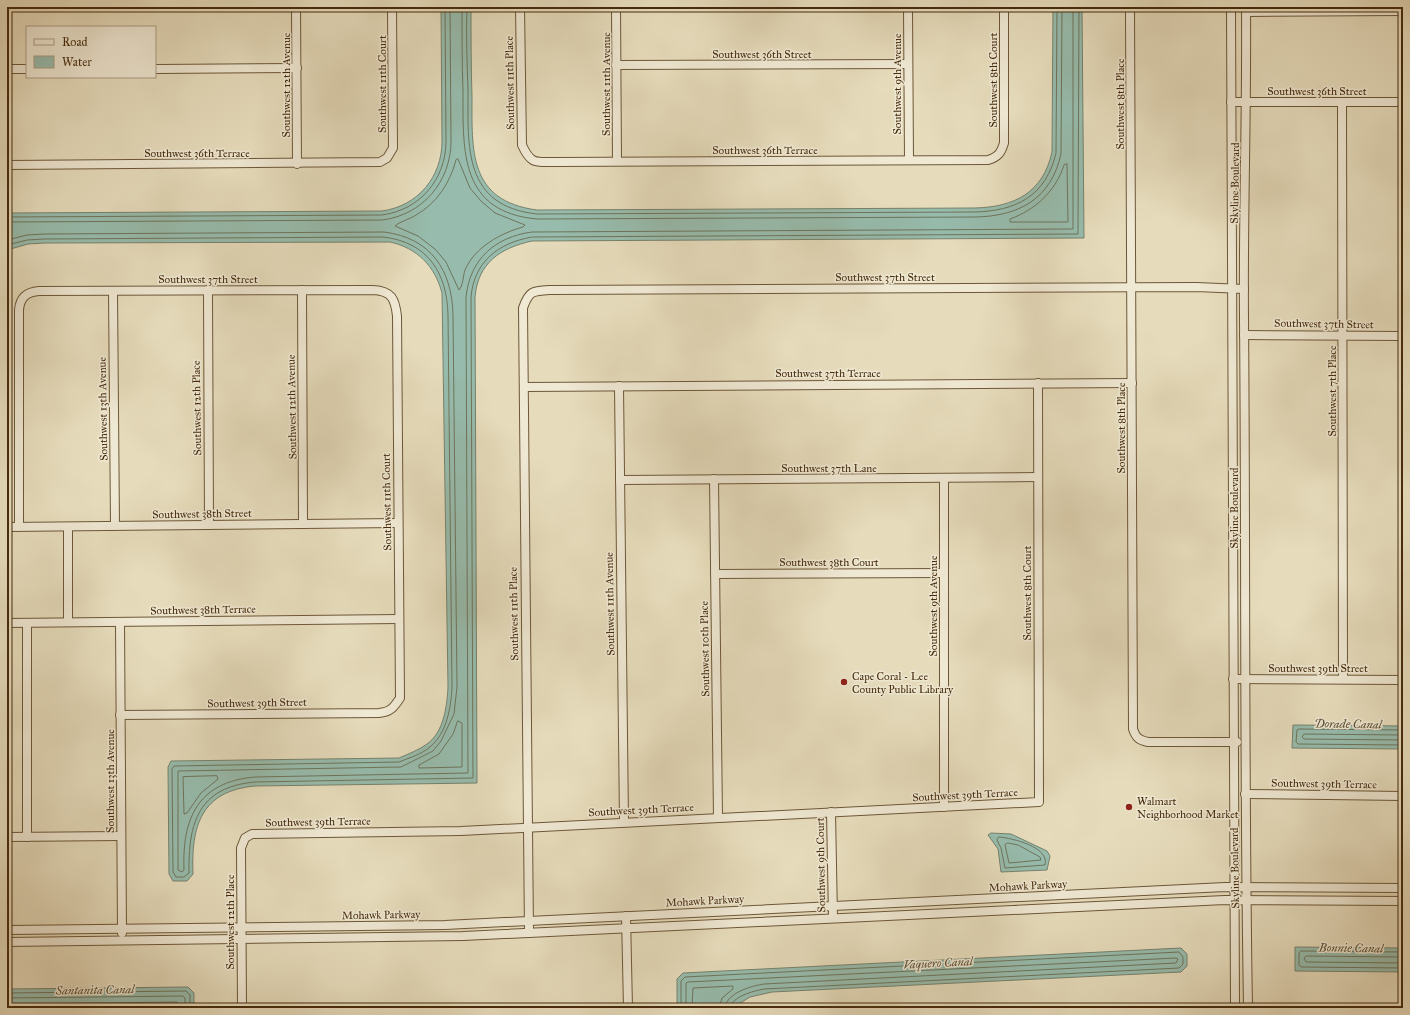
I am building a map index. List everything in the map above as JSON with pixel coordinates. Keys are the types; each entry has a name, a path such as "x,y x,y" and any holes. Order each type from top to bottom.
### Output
{"street":[{"name":"Southwest 12th Avenue","path":"296,7 297,164"},
{"name":"Southwest 11th Court","path":"387,158 393,148 392,7"},
{"name":"Southwest 11th Place","path":"520,7 522,145 528,157"},
{"name":"Southwest 11th Avenue","path":"616,7 617,161"},
{"name":"Southwest 9th Avenue","path":"908,7 909,160"},
{"name":"Southwest 8th Court","path":"1001,153 1005,133 1004,7"},
{"name":"Southwest 8th Place","path":"1130,7 1133,729 1135,736 1148,742 1246,742"},
{"name":"Skyline Boulevard","path":"1230,7 1235,1008"},
{"path":"1246,10 1403,11"},
{"name":"Skyline Boulevard","path":"1246,10 1247,103 1244,335 1246,900 1248,1008"},
{"name":"Southwest 36th Street","path":"616,65 908,64"},
{"path":"156,68 297,68"},
{"path":"7,69 26,69"},
{"name":"Southwest 36th Street","path":"1231,102 1403,102"},
{"name":"Southwest 7th Place","path":"1342,102 1343,679"},
{"name":"Southwest 36th Terrace","path":"528,157 536,162 988,160 995,158 1001,153"},
{"name":"Southwest 36th Terrace","path":"7,165 369,163 380,162 387,158"},
{"name":"Southwest 37th Street","path":"528,296 534,291 550,290 1131,287 1244,289"},
{"name":"Southwest 37th Street","path":"19,527 19,310 20,302 24,295 39,291 208,290 378,290 391,294"},
{"name":"Southwest 12th Place","path":"208,290 209,525"},
{"name":"Southwest 12th Avenue","path":"302,290 303,524"},
{"name":"Southwest 13th Avenue","path":"113,291 115,526"},
{"name":"Southwest 11th Court","path":"391,294 395,301 397,316 400,698 394,709"},
{"name":"Southwest 11th Place","path":"528,296 523,308 529,933"},
{"name":"Southwest 37th Street","path":"1244,335 1403,336"},
{"name":"Southwest 8th Court","path":"1038,383 1039,802"},
{"name":"Southwest 37th Terrace","path":"524,387 1132,383"},
{"name":"Southwest 11th Avenue","path":"619,386 624,822"},
{"name":"Southwest 37th Lane","path":"620,480 1038,477"},
{"name":"Southwest 9th Avenue","path":"944,478 944,807"},
{"name":"Southwest 10th Place","path":"714,479 718,818"},
{"name":"Southwest 38th Street","path":"7,527 398,523"},
{"path":"68,527 68,622"},
{"name":"Southwest 38th Court","path":"715,574 943,573"},
{"name":"Southwest 38th Terrace","path":"7,623 399,619"},
{"name":"Southwest 13th Avenue","path":"120,622 122,941"},
{"path":"27,623 27,836"},
{"name":"Southwest 39th Street","path":"1233,679 1403,680"},
{"name":"Southwest 39th Street","path":"120,715 387,713 394,709"},
{"name":"Southwest 39th Terrace","path":"1246,794 1403,796"},
{"name":"Southwest 39th Terrace","path":"245,838 252,834 461,830 1039,802"},
{"name":"Southwest 9th Court","path":"831,812 833,918"},
{"path":"7,837 121,836"},
{"name":"Southwest 12th Place","path":"242,1008 240,939 241,848 245,838"},
{"name":"Mohawk Parkway","path":"7,930 445,925 1234,887 1403,888"},
{"name":"Mohawk Parkway","path":"7,942 424,937 1234,900 1403,901"},
{"path":"626,916 628,1008"}],"water":[{"path":"441,7 471,7 472,135 474,153 479,170 486,184 498,196 514,205 537,210 975,208 1002,205 1014,201 1025,195 1042,178 1048,166 1052,152 1053,7 1082,7 1084,238 532,241 520,244 501,253 486,266 477,285 475,297 477,783 255,786 237,789 222,795 211,803 203,814 194,841 193,874 187,881 173,881 169,874 168,767 171,761 399,758 427,744 433,739 441,726 447,702 448,687 442,293 435,274 424,260 409,249 390,242 45,243 28,244 7,250 7,213 382,211 407,203 426,188 433,178 441,154"},
{"path":"1293,725 1403,726 1403,749 1292,748"},
{"path":"991,833 1011,834 1047,851 1050,856 1047,870 1001,872 998,849 988,835"},
{"name":"Bonnie Canal","path":"1295,947 1403,948 1403,972 1295,971"},
{"name":"Vaquero Canal","path":"1181,948 1187,954 1187,966 1181,972 772,992 750,997 732,1008 677,1008 677,979 683,973"},
{"name":"Santanita Canal","path":"188,987 194,993 194,1008 7,1008 7,989"}],"place":[{"name":"Cape Coral - Lee County Public Library","path":"844,682"},
{"name":"Walmart Neighborhood Market","path":"1129,807"}],"water label":[{"name":"Dorade Canal","path":"1348,724"}]}
